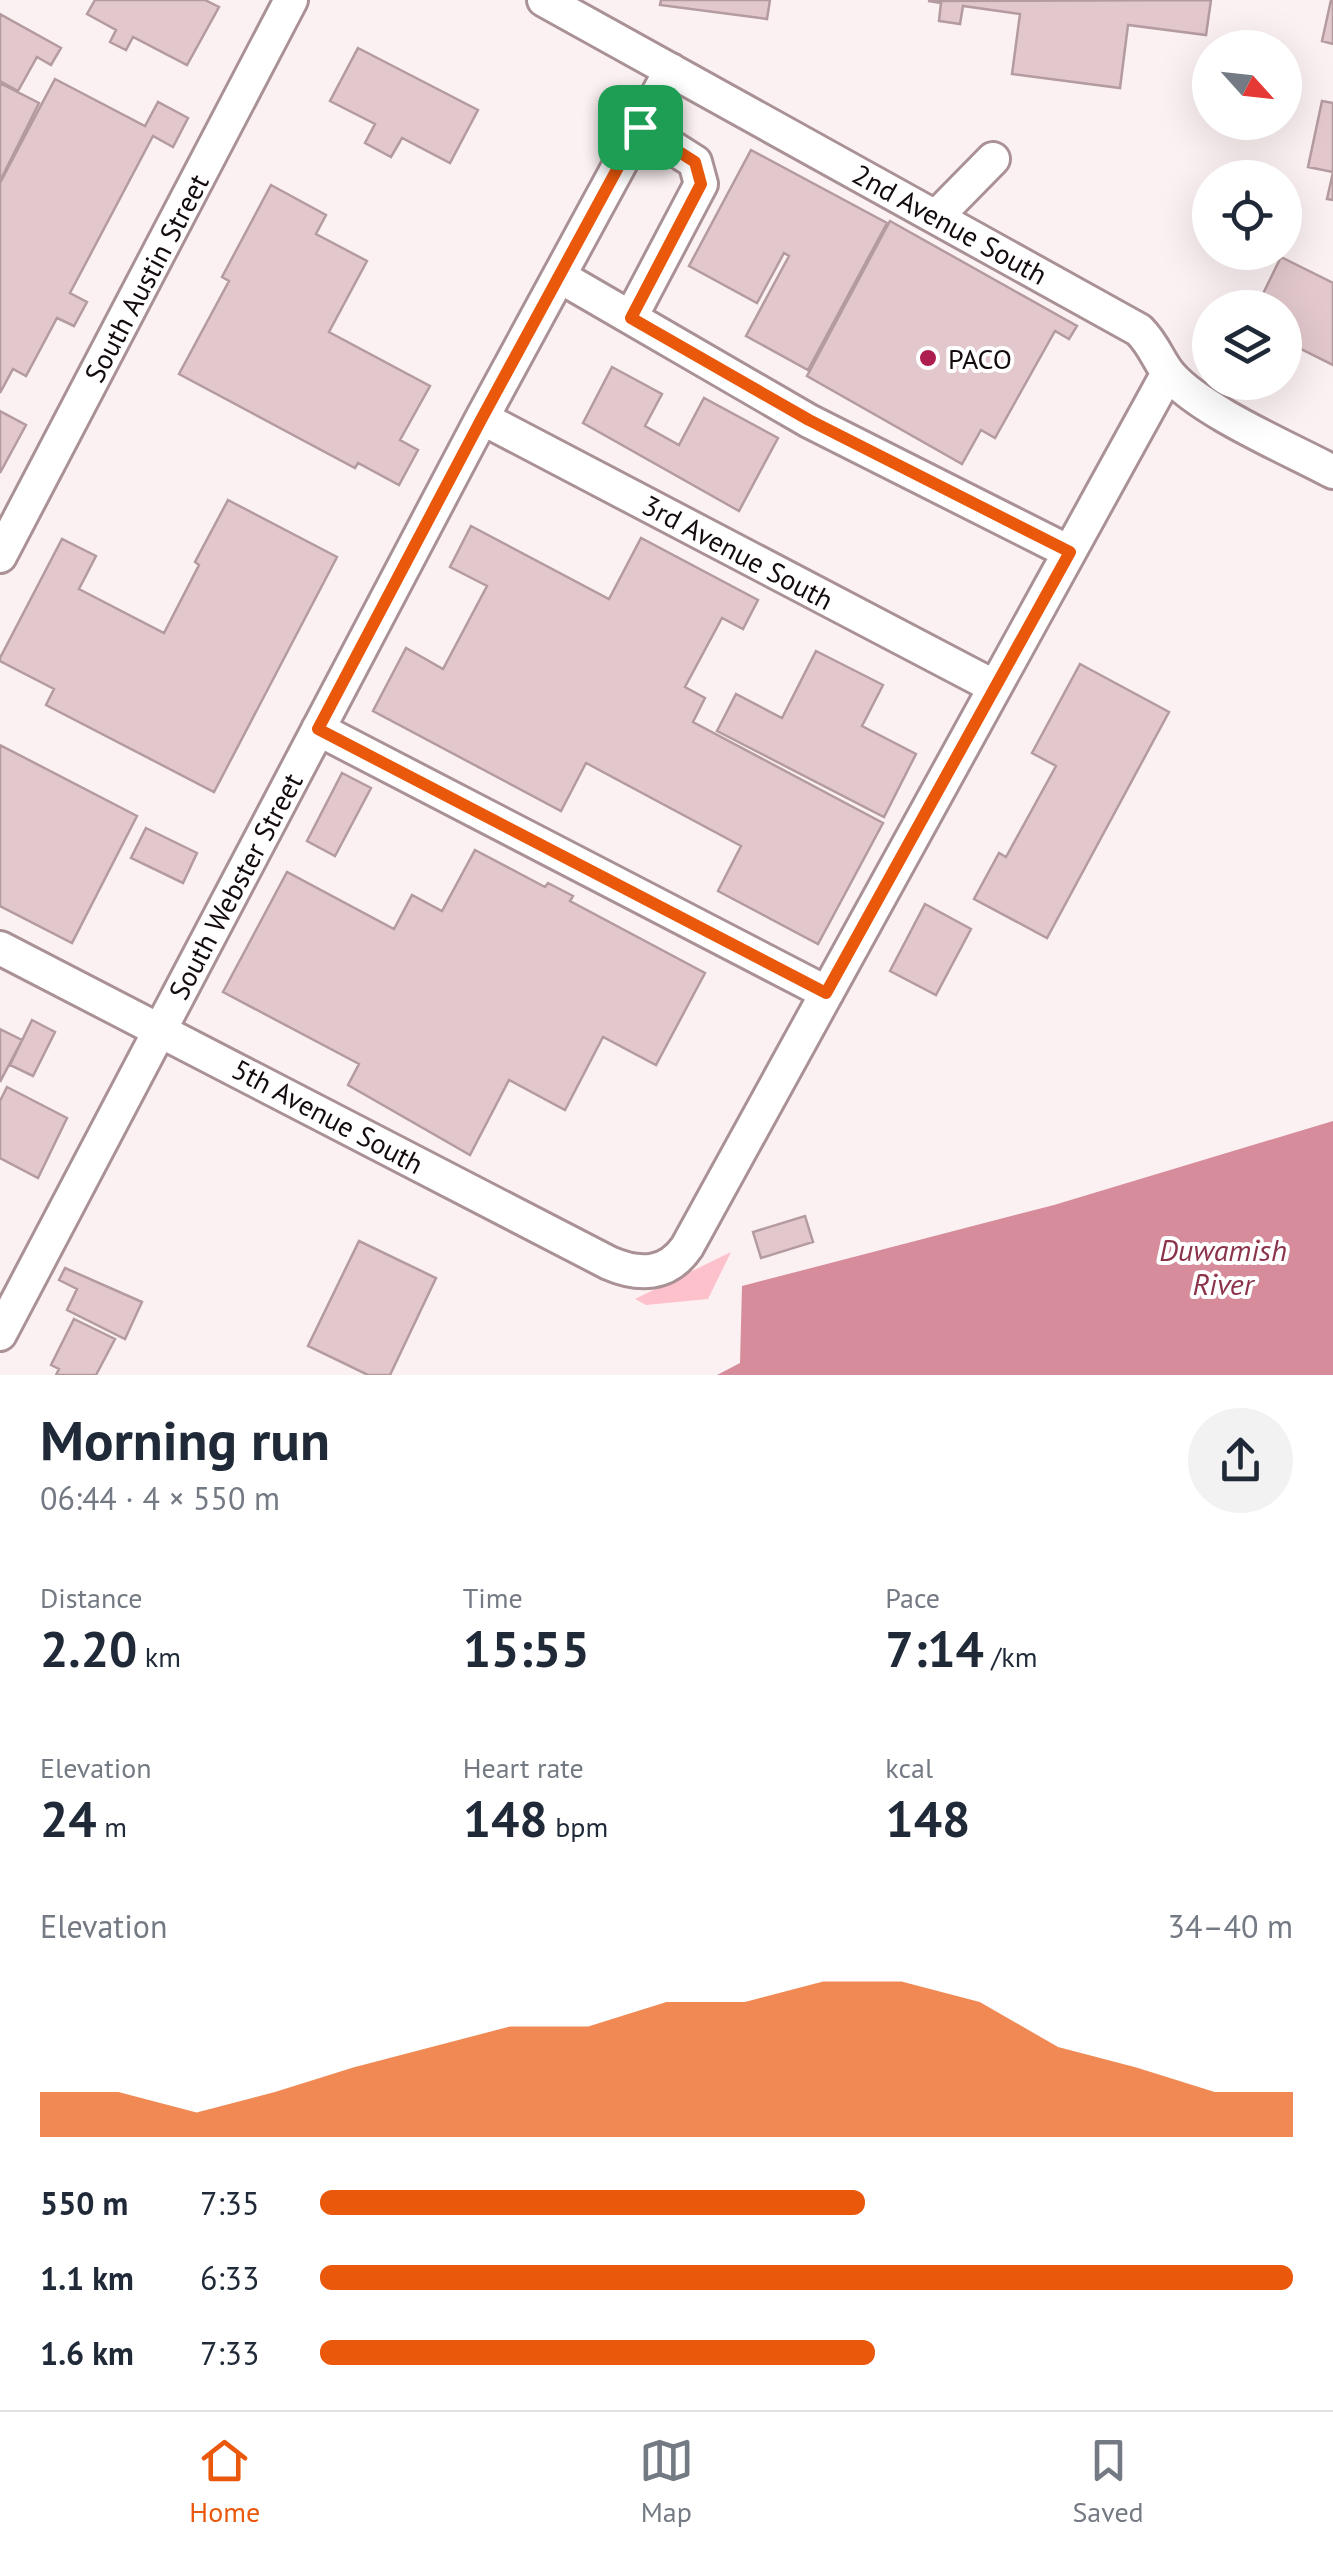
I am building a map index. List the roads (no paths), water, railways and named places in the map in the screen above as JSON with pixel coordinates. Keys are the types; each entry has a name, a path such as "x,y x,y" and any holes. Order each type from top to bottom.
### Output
{"street":[{"name":"South Austin Street","path":"0,556 291,0"},
{"name":"2nd Avenue South","path":"544,0 1139,330 1160,355 1168,373 1197,399 1333,472"},
{"name":"South Webster Street","path":"0,1334 160,1028 194,944 318,729 671,70"},
{"path":"631,318 701,184 695,162 640,127"},
{"path":"936,216 993,159"},
{"path":"559,276 809,420 1070,552"},
{"path":"318,729 826,993 1168,373"},
{"name":"3rd Avenue South","path":"482,418 995,687"},
{"name":"5th Avenue South","path":"0,948 628,1271 658,1270 678,1260 826,993"}],"water":[{"name":"Duwamish River","path":"1333,1121 1333,1375 717,1375 740,1363 742,1286 1054,1205"}],"place":[{"name":"PACO","path":"928,358"}]}
